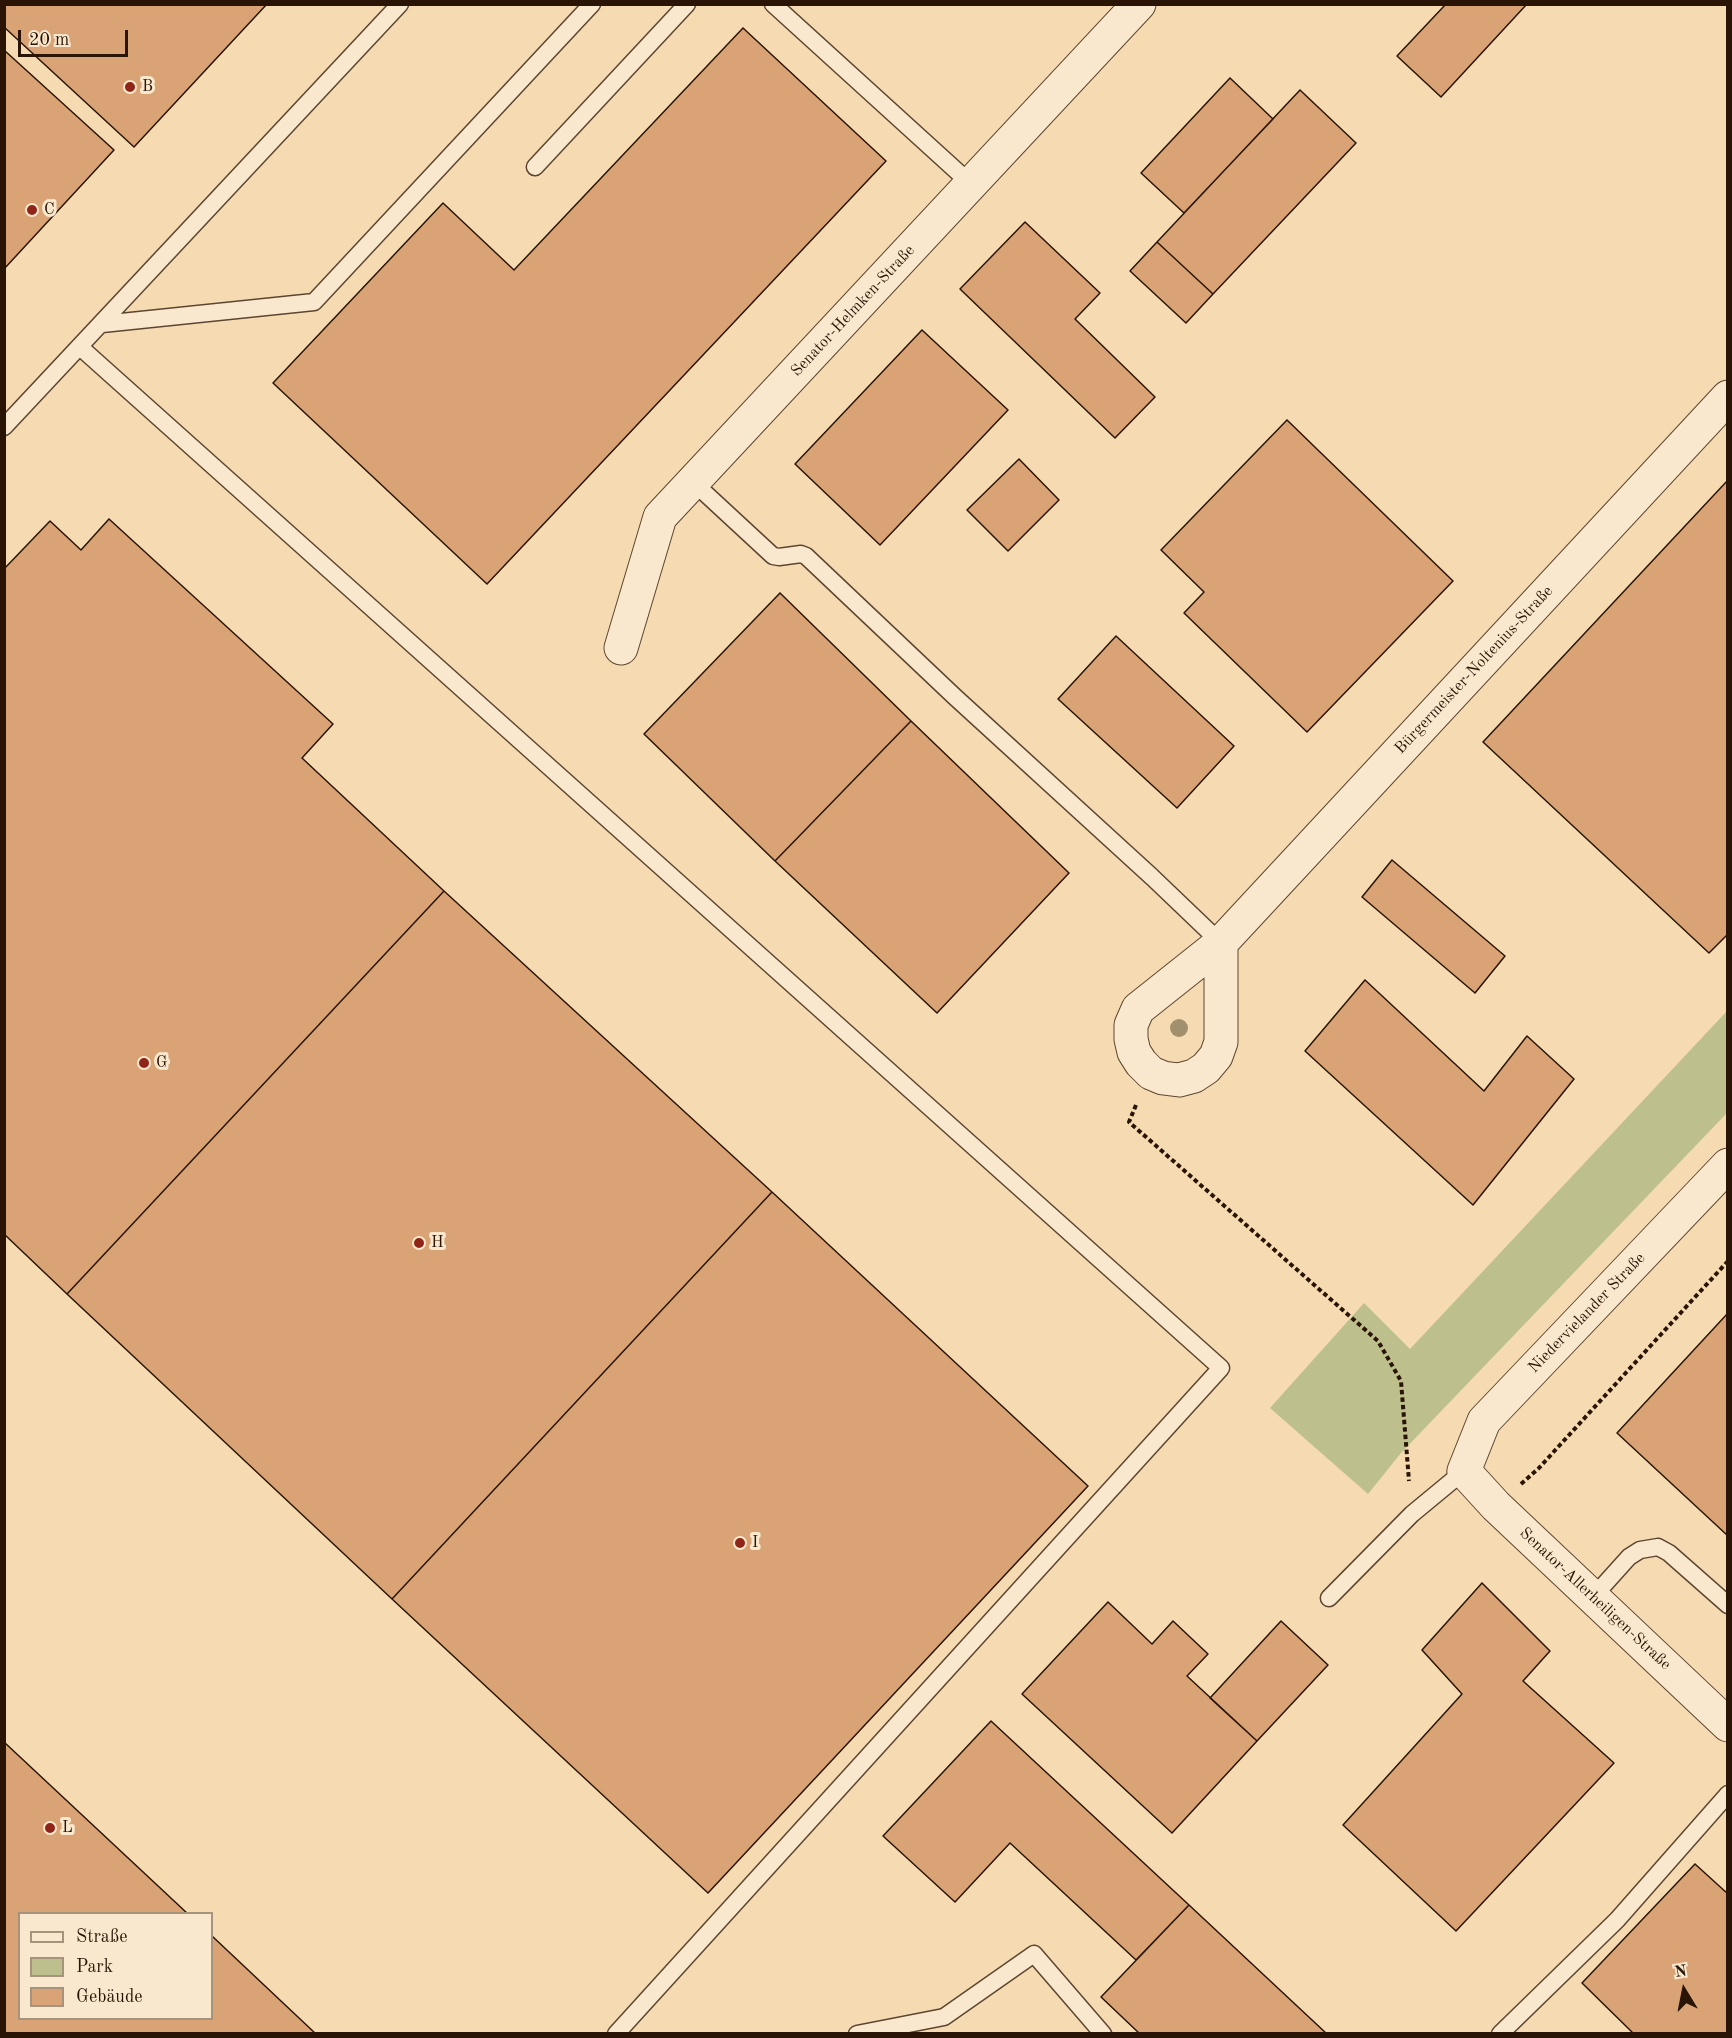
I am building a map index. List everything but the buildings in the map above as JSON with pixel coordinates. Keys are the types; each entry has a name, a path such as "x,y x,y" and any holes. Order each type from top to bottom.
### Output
{"street":[{"name":"Senator-Helmken-Straße","path":"621,648 660,517 1139,4"},
{"name":"Bürgermeister-Noltenius-Straße","path":"1151,1073 1137,1058 1131,1039 1131,1025 1138,1009 1221,943 1728,397"},
{"path":"1151,1073 1163,1078 1179,1080 1194,1076 1206,1068 1216,1056 1221,1042 1221,943"},
{"name":"Niedervielander Straße","path":"1464,1471 1484,1420 1728,1165"},
{"name":"Senator-Allerheiligen-Straße","path":"1464,1471 1496,1506 1728,1725"}],"lane":[{"path":"4,427 400,4"},
{"path":"102,324 314,302 592,4"},
{"path":"535,167 687,4"},
{"path":"773,4 971,184"},
{"path":"80,347 1221,1368 616,2034"},
{"path":"693,482 772,555 779,557 801,554 806,556 1221,943"},
{"path":"1329,1598 1412,1514 1464,1471"},
{"path":"1593,1597 1629,1557 1640,1550 1658,1547 1670,1553 1728,1605"},
{"path":"1500,2034 1617,1920 1728,1794"},
{"path":"857,2034 944,2017 1034,1954 1103,2034"}],"path":[{"path":"1151,1073 1129,1122 1378,1341 1401,1381 1412,1514"},
{"path":"1496,1506 1538,1469 1728,1261"}],"green space":[{"path":"1727,1011 1727,1113 1401,1453 1368,1494 1270,1408 1364,1303 1410,1349"}],"place":[{"name":"B","path":"130,87"},
{"name":"C","path":"32,210"},
{"name":"G","path":"144,1063"},
{"name":"H","path":"419,1243"},
{"name":"I","path":"740,1543"},
{"name":"L","path":"50,1828"}]}
